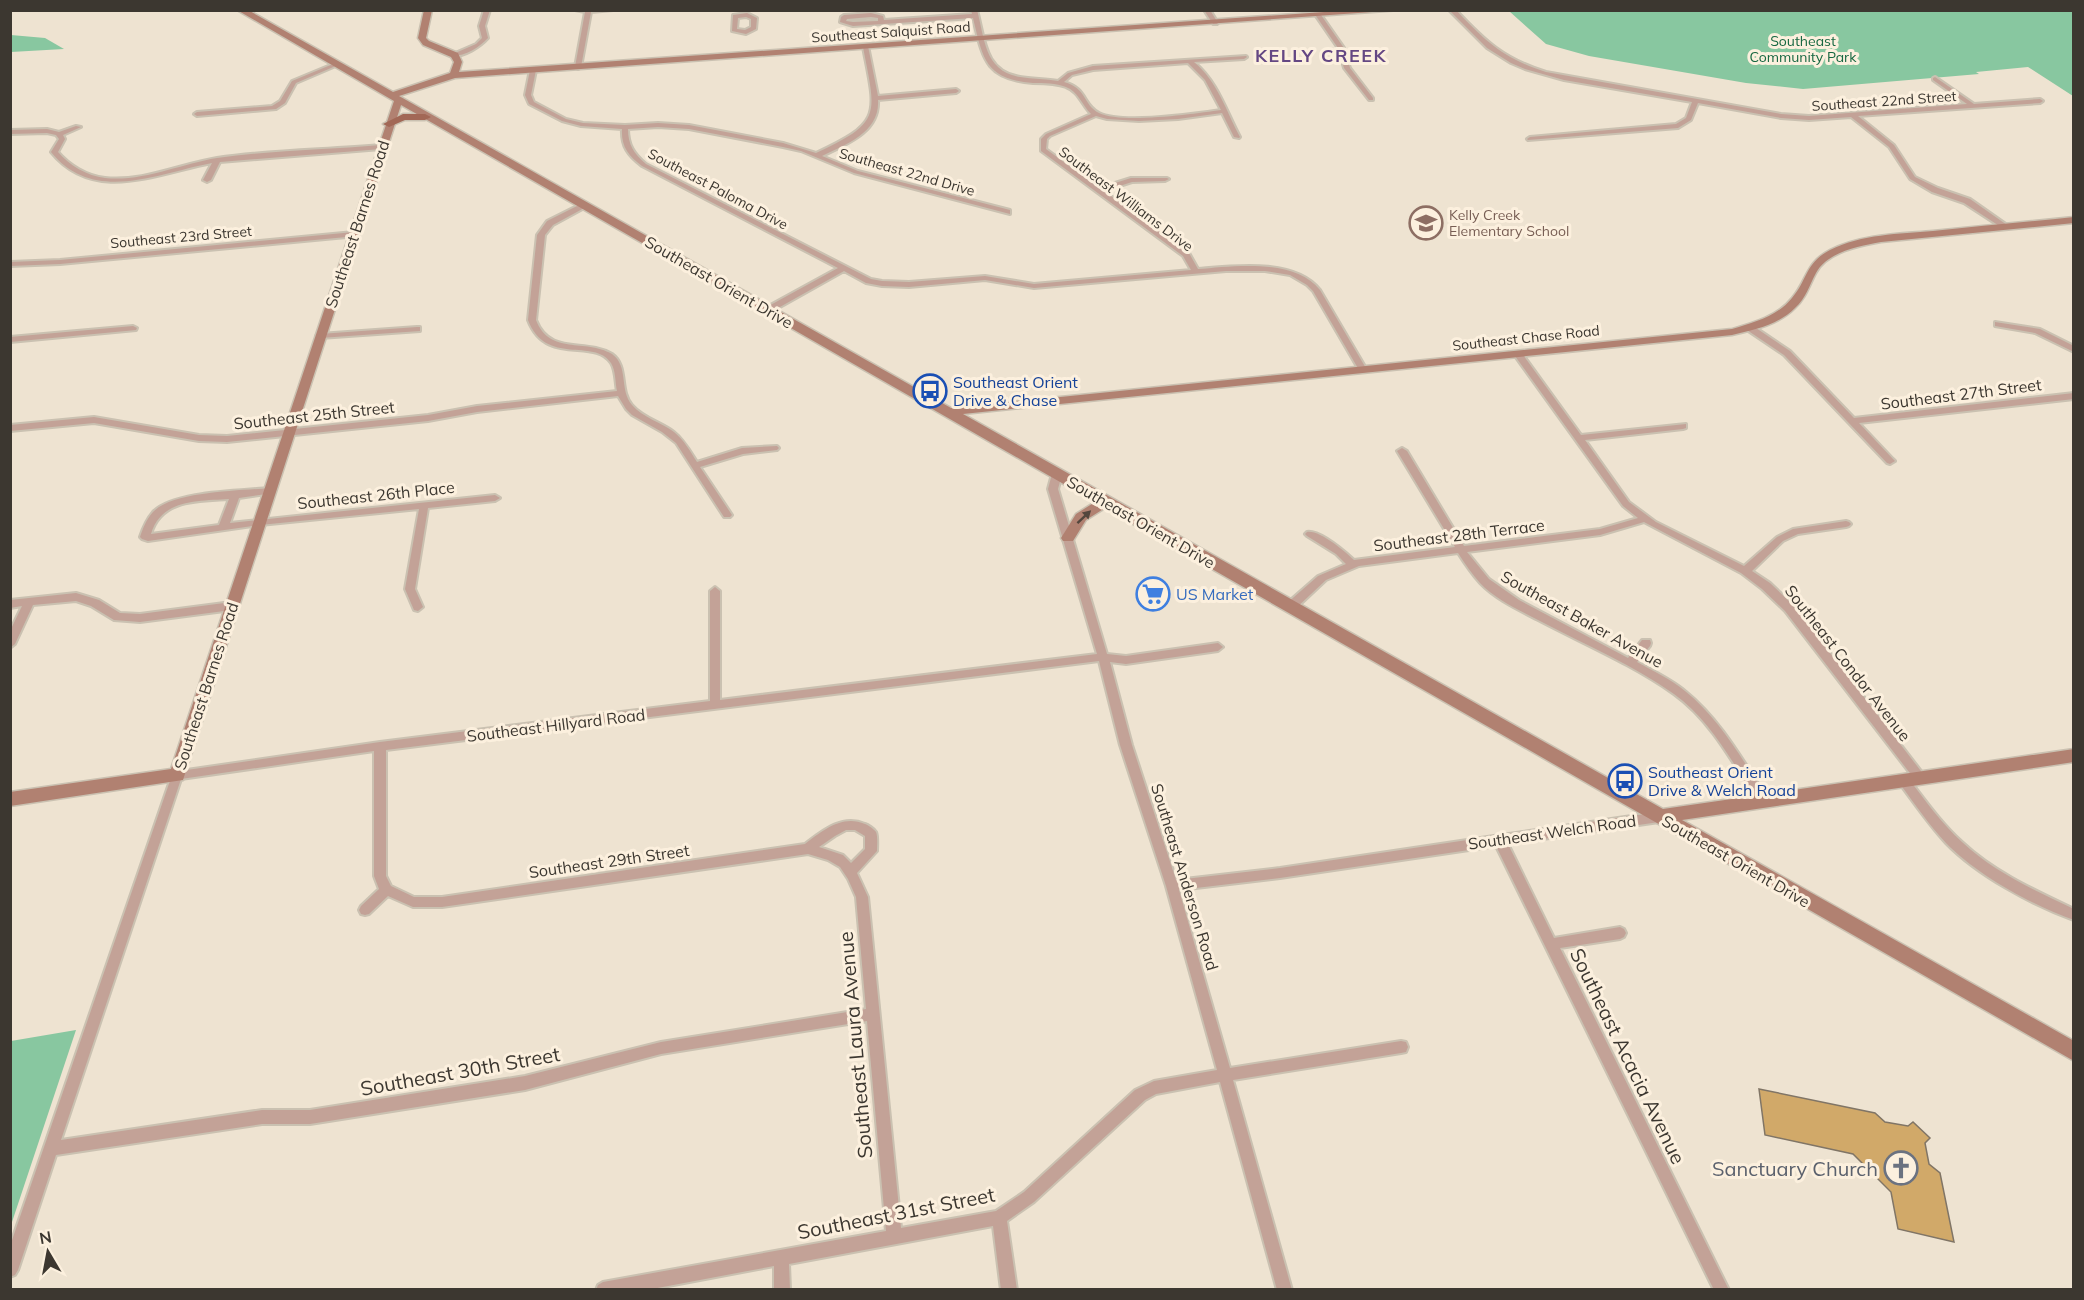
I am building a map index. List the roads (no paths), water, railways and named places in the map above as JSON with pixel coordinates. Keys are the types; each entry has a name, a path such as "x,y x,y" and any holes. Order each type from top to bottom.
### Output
{"main road":[{"path":"389,124 403,117 425,117"}],"street":[{"name":"Southeast Orient Drive","path":"241,10 425,117 2073,1052"},
{"path":"428,10 422,38 426,43 455,55 458,62 454,75"},
{"path":"455,55 482,43 485,38 482,26 487,10"},
{"path":"578,10 588,12 610,10"},
{"path":"1207,10 1215,23"},
{"name":"Southeast Salquist Road","path":"394,99 454,75 1396,10"},
{"name":"Southeast 22nd Street","path":"1452,10 1492,50 1521,66 1564,78 1795,117 1822,119 2040,100"},
{"path":"578,67 588,12"},
{"path":"881,22 881,17 871,15 844,17 843,22 846,24 881,22 975,13 989,61 1003,73 1023,80 1060,83 1078,90 1096,114 1133,119 1224,111"},
{"path":"1319,16 1338,41 1347,68 1371,99"},
{"path":"818,155 850,141 867,128 876,115 876,98 866,47"},
{"path":"1060,83 1070,74 1093,68 1191,63 1244,57"},
{"path":"1191,63 1210,82 1225,108 1224,116 1237,137"},
{"path":"282,81 294,82 334,65"},
{"path":"533,70 528,95 531,103 564,120 583,125 626,127"},
{"path":"1935,79 1973,106"},
{"path":"197,114 274,108 284,102 294,82"},
{"path":"876,98 956,91"},
{"name":"Southeast Barnes Road","path":"10,1270 260,522 389,124 394,99"},
{"path":"1530,139 1678,126 1689,120 1696,101"},
{"name":"Southeast Williams Drive","path":"1096,114 1048,135 1043,145 1047,154 1100,190 1186,255 1195,271"},
{"path":"1854,116 1892,146 1912,178 1935,190 1967,201 2004,227"},
{"name":"Southeast 22nd Drive","path":"626,127 658,125 689,127 783,144 818,155 832,164 856,172 1007,212"},
{"path":"10,132 40,130 59,134 78,127"},
{"name":"Southeast Paloma Drive","path":"626,127 626,147 633,157 644,165 869,281 892,285 987,278 1034,286 1195,271 1280,270 1302,278 1316,290 1363,370"},
{"path":"59,134 62,139 54,152 60,159 89,176 105,180 139,178 217,160 381,147"},
{"path":"207,180 217,160"},
{"path":"1100,190 1131,180 1165,179"},
{"path":"583,205 550,223 541,235 532,320 534,327 544,339 552,343 599,351 609,356 619,368 621,393 625,402 637,415 673,435 696,465 727,514"},
{"name":"Southeast Chase Road","path":"947,412 1713,335 1750,328 1786,310 1798,298 1815,266 1826,257 1844,248 1881,239 2073,220"},
{"name":"Southeast 23rd Street","path":"10,264 60,262 354,234"},
{"path":"768,310 844,268"},
{"path":"1998,324 2037,331 2073,350"},
{"path":"10,340 133,328"},
{"path":"1750,328 1787,353 1890,461"},
{"path":"320,336 417,329"},
{"name":"Southeast Condor Avenue","path":"1518,354 1626,504 1644,519 1745,571 1766,586 1789,608 1912,779 1942,830 1967,855 1998,876 2073,915"},
{"name":"Southeast 25th Street","path":"10,429 94,420 212,440 428,418 477,409 621,393"},
{"name":"Southeast 27th Street","path":"1852,421 2073,396"},
{"path":"1578,438 1683,426"},
{"path":"696,465 742,451 774,448"},
{"name":"Southeast Baker Avenue","path":"1402,451 1474,570 1499,593 1663,681 1693,704 1718,732 1764,801"},
{"name":"Southeast Anderson Road","path":"1057,474 1053,489 1103,657 1126,745 1172,886 1285,1290"},
{"path":"223,528 235,495 270,490"},
{"name":"Southeast 26th Place","path":"235,495 187,501 163,507 158,510 146,537 260,522 495,498"},
{"path":"1068,538 1081,517 1105,502"},
{"path":"418,607 410,589 423,505"},
{"name":"Southeast 28th Terrace","path":"1290,607 1322,578 1353,565 1600,532 1644,519"},
{"path":"1745,571 1780,539 1796,531 1846,524"},
{"path":"1310,534 1339,552 1353,565"},
{"path":"715,591 715,705"},
{"path":"10,604 76,597 95,603 118,617 140,618 232,606"},
{"path":"10,644 29,602"},
{"path":"1630,663 1646,643"},
{"name":"Southeast Hillyard Road","path":"10,799 380,746 1103,657 1126,660 1218,647"},
{"path":"365,910 386,890 380,876 380,746"},
{"name":"Southeast Welch Road","path":"1172,886 1280,873 2073,755"},
{"path":"808,849 839,826 855,824 864,827 871,834 871,851 851,871"},
{"name":"Southeast Acacia Avenue","path":"1499,839 1722,1290"},
{"name":"Southeast 29th Street","path":"386,890 413,902 442,902 808,849 837,858"},
{"name":"Southeast Laura Avenue","path":"837,858 848,864 862,897 894,1236"},
{"path":"1551,944 1620,933"},
{"name":"Southeast 30th Street","path":"51,1149 262,1117 310,1117 525,1083 661,1048 872,1014"},
{"name":"Southeast 31st Street","path":"603,1290 999,1218 1029,1197 1140,1095 1154,1088 1224,1074 1401,1047"},
{"path":"999,1218 1009,1290"},
{"path":"781,1258 782,1290"}],"place":[{"name":"Kelly Creek Elementary School","path":"1426,223"},
{"name":"Southeast Orient Drive & Chase","path":"930,391"},
{"name":"US Market","path":"1153,594"},
{"name":"Southeast Orient Drive & Welch Road","path":"1625,781"},
{"name":"Sanctuary Church","path":"1901,1168"}],"district":[{"name":"KELLY CREEK","path":"1321,55"}],"park label":[{"name":"Southeast Community Park","path":"1803,50"}]}
